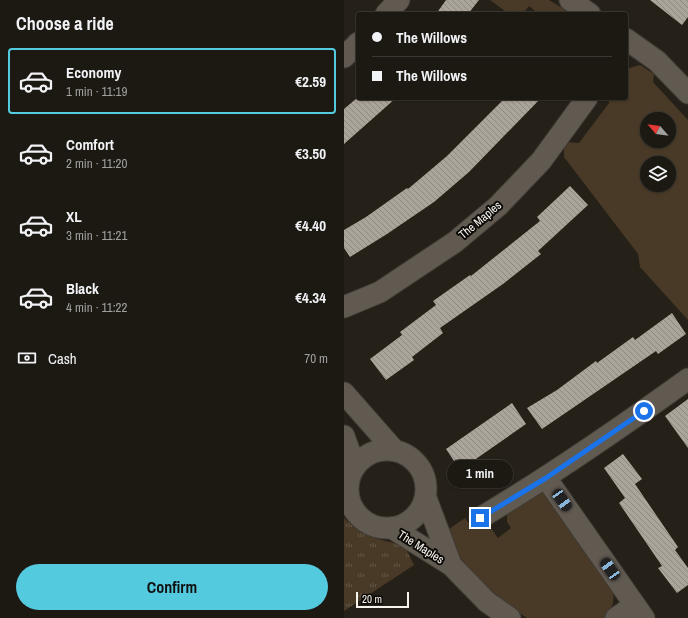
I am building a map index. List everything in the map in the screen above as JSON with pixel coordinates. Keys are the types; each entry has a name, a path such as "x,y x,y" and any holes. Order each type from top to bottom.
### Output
{"street":[{"path":"388,12 399,0"},
{"path":"570,0 587,12"},
{"path":"628,43 657,61 688,94"},
{"path":"344,58 356,45"},
{"name":"The Maples","path":"344,307 380,292 455,242 498,206 541,161 586,100"},
{"path":"491,519 546,478 622,427 688,379"},
{"path":"344,394 395,450"},
{"path":"344,436 355,467"},
{"path":"395,450 407,455 417,463 424,473 426,498 421,509 414,518 404,525 392,528 380,528 368,523 358,515 351,504 348,491 350,478 355,467 363,458 373,452 395,450"},
{"path":"546,478 640,611 616,618"},
{"name":"The Maples","path":"426,498 451,565"},
{"name":"The Maples","path":"392,528 451,565"},
{"path":"451,565 487,602 510,618"}],"green space":[{"path":"490,0 549,0 569,12 536,12 529,6 524,12 506,12"},
{"path":"640,65 654,74 653,82 688,120 688,320 640,267 638,254 564,157 564,142 579,143 609,103 608,100 628,100 628,68"},
{"path":"542,492 553,499 613,590 613,604 605,615 606,618 527,618 510,607 476,577 454,551 446,531 465,518 473,529 480,526 491,528 498,538 511,528 507,522 507,513 530,493"},
{"path":"344,518 365,533 404,545 414,565 344,611"}],"building":[{"path":"446,0 479,0 470,12 437,12"},
{"path":"650,0 688,0 688,17 682,25"},
{"path":"356,99 394,100 344,144 344,109"},
{"path":"503,100 539,100 469,172 434,202 350,257 344,248 344,230 366,217 407,188 408,189 447,156"},
{"path":"570,186 588,205 538,251 541,254 503,284 440,328 443,333 412,357 414,360 386,380 370,359 402,335 400,332 436,305 433,301 470,275 471,276 540,221 537,217"},
{"path":"672,313 686,334 658,354 656,351 542,429 527,408 557,390 596,361 597,363 633,337 635,340"},
{"path":"688,399 688,448 665,416"},
{"path":"512,403 526,424 460,470 446,449"},
{"path":"623,454 642,479 635,484 678,547 675,550 688,568 688,585 677,593 658,568 662,566 619,503 625,498 604,468"}],"route":[{"path":"480,518 546,478 644,411"}]}
